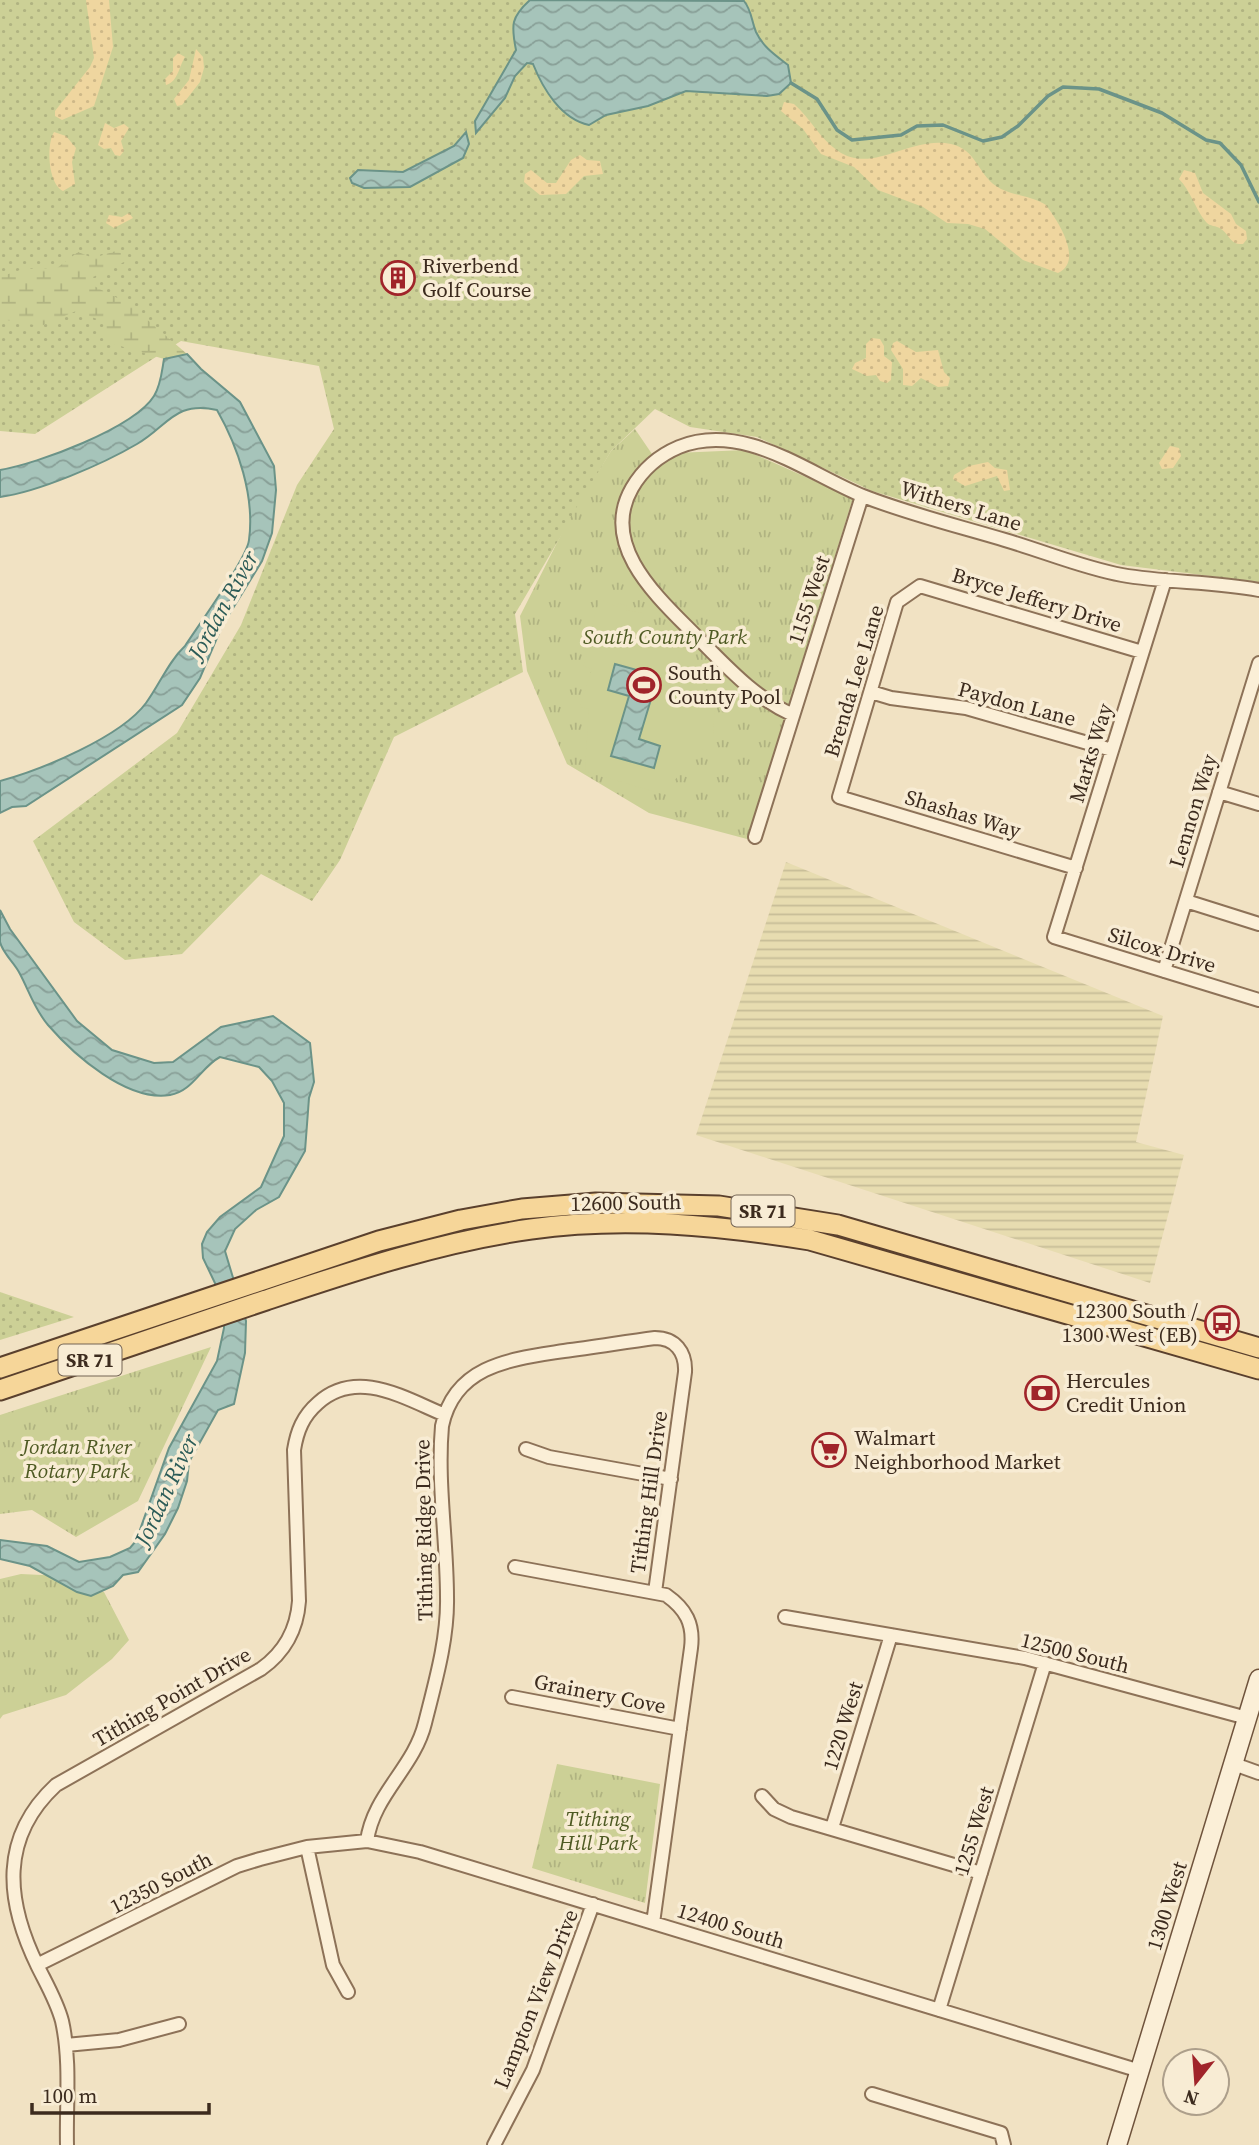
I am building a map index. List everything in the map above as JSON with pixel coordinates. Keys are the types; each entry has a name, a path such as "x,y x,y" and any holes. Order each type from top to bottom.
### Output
{"main road":[{"name":"12600 South","path":"0,1368 379,1241 461,1220 522,1209 596,1203 669,1202 771,1212 838,1225 1259,1348"},
{"name":"12600 South","path":"0,1390 384,1261 470,1239 533,1228 594,1223 679,1223 733,1227 810,1240 1259,1369"}],"street":[{"name":"Withers Lane","path":"793,715 774,707 741,681 661,597 628,554 622,535 621,515 638,478 663,456 698,441 741,442 771,453 862,496 1118,574 1259,590"},
{"name":"1155 West","path":"755,837 862,496"},
{"name":"Marks Way","path":"1054,937 1164,580"},
{"name":"Bryce Jeffery Drive","path":"920,586 1142,652"},
{"name":"Brenda Lee Lane","path":"839,797 897,602 920,586"},
{"name":"Lennon Way","path":"1164,971 1256,681 1259,663"},
{"name":"Paydon Lane","path":"871,692 891,698 967,708 1112,750"},
{"path":"1220,792 1259,804"},
{"name":"Shashas Way","path":"839,797 1076,868"},
{"path":"1186,901 1259,924"},
{"name":"Silcox Drive","path":"1054,937 1259,1000"},
{"name":"Tithing Ridge Drive","path":"367,1841 373,1812 409,1762 422,1734 442,1644 447,1599 441,1436 444,1415 456,1393 470,1378 505,1361 655,1338 674,1343"},
{"name":"Tithing Hill Drive","path":"653,1923 692,1632 682,1608 666,1595 655,1592 685,1364 674,1343"},
{"name":"Tithing Point Drive","path":"67,2145 66,2045 58,2009 11,1906 7,1880 12,1841 29,1810 56,1785 261,1669 277,1657 289,1640 299,1601 294,1450 298,1430 311,1409 332,1393 359,1386 388,1391 444,1415"},
{"path":"526,1448 550,1457 670,1479"},
{"path":"515,1567 655,1592"},
{"name":"12500 South","path":"785,1617 1045,1663 1247,1718"},
{"name":"1220 West","path":"832,1828 891,1635"},
{"name":"1255 West","path":"939,2010 1045,1663"},
{"name":"1300 West","path":"1117,2145 1259,1679"},
{"name":"Grainery Cove","path":"512,1697 680,1729"},
{"path":"1234,1764 1259,1773"},
{"path":"762,1796 774,1809 790,1816 981,1873"},
{"name":"12400 South","path":"307,1847 367,1841 421,1852 1140,2071"},
{"path":"307,1847 333,1965 348,1992"},
{"name":"12350 South","path":"37,1965 237,1866 307,1847"},
{"name":"Lampton View Drive","path":"494,2145 533,2070 593,1905"},
{"path":"66,2045 119,2040 179,2024"},
{"path":"872,2094 1002,2139"}],"shaded area":[{"path":"786,862 1163,1016 1136,1142 1184,1155 1150,1283 696,1135"}],"green space":[{"name":"Riverbend Golf Course","path":"0,0 1259,0 1259,582 1121,565 872,491 757,437 690,427 655,409 611,451 515,614 523,672 394,737 340,860 312,901 261,874 182,954 125,960 74,922 33,841 177,733 241,625 297,485 334,429 319,366 181,341 35,434 0,431"},
{"path":"116,251 125,255 124,262 93,277 90,284 129,304 187,354 164,359 107,342 102,335 105,322 76,311 41,326 0,319 0,277 23,269 57,268 78,252 93,258"},
{"name":"South County Park","path":"635,429 652,454 745,450 853,498 747,839 649,813 567,764 527,671 520,616 568,521 611,451"},
{"name":"South County Pool","path":"600,599 617,607 618,603 627,606 626,610 644,613 642,620 654,626 668,639 681,654 678,658 715,700 713,738 662,794 585,771 589,709 580,707 592,669 583,666 587,654 583,653"},
{"path":"0,1292 74,1317 0,1340"},
{"name":"Jordan River Rotary Park","path":"211,1347 138,1501 76,1537 32,1510 0,1514 0,1415"},
{"path":"21,1574 62,1576 77,1588 104,1592 129,1640 112,1659 66,1695 3,1715 0,1719 0,1579"},
{"name":"Tithing Hill Park","path":"557,1764 660,1784 645,1903 532,1868"}],"sand":[{"path":"86,0 109,0 113,47 94,106 62,120 55,116 55,111 90,67 94,58"},
{"path":"196,49 203,57 204,68 200,82 182,105 177,106 174,99 189,80"},
{"path":"178,53 185,57 176,77 166,85 165,79 173,71 173,58"},
{"path":"784,102 794,104 820,135 838,151 851,157 878,157 936,143 960,147 972,156 996,186 1046,205 1062,230 1069,250 1069,260 1058,273 1023,260 985,229 968,224 947,223 923,207 878,190 854,167 821,154 803,129 781,111"},
{"path":"105,123 114,128 124,124 129,128 121,141 124,151 120,156 115,155 111,148 104,149 98,145"},
{"path":"54,132 66,136 76,148 72,162 75,184 63,191 51,173 50,146"},
{"path":"580,155 587,160 600,161 603,174 584,176 566,194 540,195 524,182 525,174 531,170 547,183 556,183 571,160"},
{"path":"1184,170 1195,173 1203,193 1231,214 1236,224 1246,231 1247,239 1243,244 1235,243 1221,229 1206,222 1179,179"},
{"path":"129,213 133,218 114,228 106,223 109,215 122,217"},
{"path":"872,338 880,339 884,346 884,356 892,362 891,380 887,383 880,381 876,375 867,376 852,369 855,363 866,358 866,344"},
{"path":"897,341 916,352 938,350 944,372 950,378 948,386 938,387 921,378 912,386 903,385 903,369 891,350 893,343"},
{"path":"1170,446 1179,448 1181,456 1173,468 1162,469 1159,463"},
{"path":"988,462 995,468 1007,470 1010,490 1004,491 997,476 965,486 953,479 954,475 969,466"}],"water":[{"path":"530,0 744,1 762,42 788,65 791,83 779,94 767,96 686,91 648,106 606,115 589,125 579,122 554,102 533,64 527,63 515,76 505,98 476,133 475,121 516,50 513,28 516,17"},
{"path":"466,132 469,144 463,158 410,187 364,188 352,183 350,178 358,170 403,172 454,146"},
{"name":"Jordan River","path":"187,354 240,402 274,466 276,490 272,533 262,561 222,626 200,678 182,705 26,806 12,807 0,813 0,781 37,769 100,740 134,716 146,703 240,561 249,540 250,523 243,472 232,440 217,410 203,408 181,412 123,452 70,476 15,494 0,497 0,470 83,443 127,420 154,396 160,382 164,359"},
{"path":"615,664 658,676 639,739 660,746 654,768 611,756 629,696 608,690"},
{"name":"Jordan River","path":"0,910 10,929 77,1021 112,1050 154,1063 173,1062 221,1027 273,1016 310,1043 314,1082 309,1098 305,1151 279,1197 256,1210 235,1229 225,1251 246,1321 245,1353 234,1404 218,1410 189,1462 187,1481 178,1508 165,1534 138,1572 123,1575 113,1586 91,1596 77,1592 30,1566 0,1559 0,1540 47,1546 79,1562 110,1557 130,1548 136,1541 169,1448 217,1361 224,1328 224,1302 203,1258 202,1244 207,1232 220,1217 261,1187 284,1136 284,1103 272,1081 259,1067 220,1057 185,1089 170,1095 136,1091 103,1074 72,1050 39,1013 18,970 0,942"}],"waterway":[{"path":"791,83 817,99 837,130 852,140 901,135 917,126 943,125 983,141 1002,137 1018,126 1048,96 1063,87 1099,89 1162,113 1206,140 1220,143 1241,165 1259,202"}],"place":[{"name":"Riverbend Golf Course","path":"398,278"},
{"name":"South County Pool","path":"644,685"},
{"name":"12300 South / 1300 West (EB)","path":"1222,1323"},
{"name":"Hercules Credit Union","path":"1042,1393"},
{"name":"Walmart Neighborhood Market","path":"829,1450"}]}
